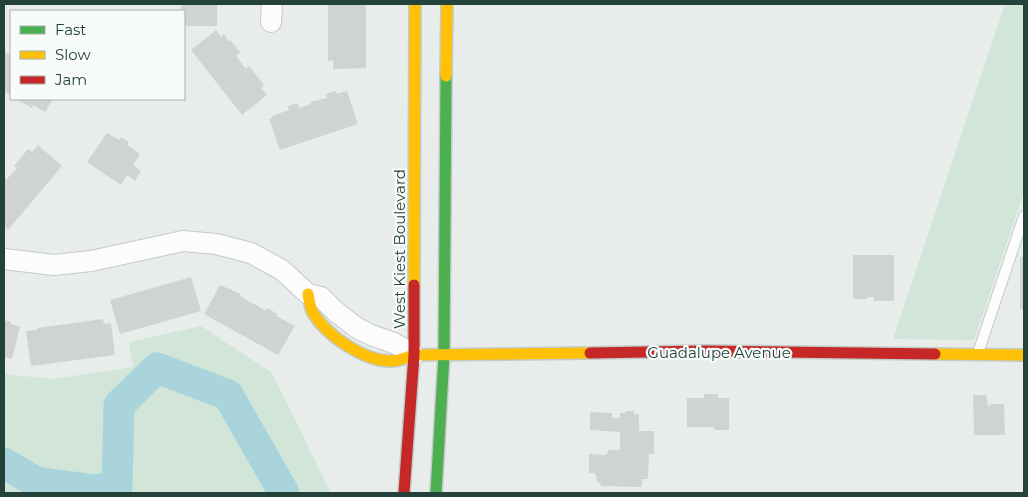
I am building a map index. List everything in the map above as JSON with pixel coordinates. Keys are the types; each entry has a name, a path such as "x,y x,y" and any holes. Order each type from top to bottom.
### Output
{"main road":[{"name":"West Kiest Boulevard","path":"404,493 414,355 415,4"},
{"path":"436,493 444,355 447,4"},
{"name":"Guadalupe Avenue","path":"414,355 705,351 1024,355"}],"street":[{"path":"4,260 54,265 91,261 183,241 216,244 251,253 282,270 308,294 321,297 335,312 356,328 394,343 414,355"}],"lane":[{"path":"978,354 1022,228 1024,216"}],"green space":[{"path":"1005,4 1024,4 1024,192 974,340 893,339"},
{"path":"201,326 272,373 331,493 4,493 4,374 53,379 133,367 129,342"}],"building":[{"path":"181,4 217,4 217,26 185,26 185,10 181,10"},
{"path":"328,4 366,4 366,68 333,69 333,60 328,61"},
{"path":"216,30 221,37 224,34 229,42 230,40 240,52 236,56 246,69 249,66 264,85 261,88 267,95 242,115 191,50"},
{"path":"4,51 10,55 10,95 4,91"},
{"path":"336,91 337,94 347,91 358,124 280,150 269,119 272,116 289,110 288,106 297,103 299,108 311,104 310,102 327,98 326,94"},
{"path":"18,100 52,100 45,112 33,105 32,108"},
{"path":"107,133 119,140 121,137 129,142 127,145 140,154 133,165 141,171 135,181 127,175 121,185 87,162"},
{"path":"38,145 62,166 8,230 4,226 4,178 6,180 17,168 14,166 28,149 32,152"},
{"path":"853,255 894,255 894,301 874,301 874,297 853,299"},
{"path":"1020,257 1024,257 1024,309 1020,309"},
{"path":"191,277 201,311 120,334 110,300"},
{"path":"220,285 241,294 240,296 266,311 268,308 277,314 276,316 295,326 278,355 204,314"},
{"path":"103,319 104,324 111,323 115,355 31,366 26,331"},
{"path":"4,320 20,327 12,359 4,357"},
{"path":"704,394 718,394 718,398 729,398 729,430 714,430 714,427 687,427 687,398 704,398"},
{"path":"973,395 986,395 988,406 990,404 1004,404 1005,435 974,435"},
{"path":"625,411 634,411 634,414 639,414 639,431 654,431 654,454 649,454 648,479 642,479 642,487 602,486 597,481 594,473 589,473 589,454 606,455 609,450 620,450 620,432 590,430 590,412 612,413 612,418 620,418 620,413 625,413"}],"waterway":[{"path":"4,463 36,482 96,490 117,486 119,405 157,368 228,395 284,493"}],"traffic: fast":[{"path":"436,493 444,355 446,76"}],"traffic: slow":[{"path":"414,285 415,4"},
{"path":"446,76 447,4"},
{"path":"308,294 313,313 327,330 347,346 369,357 380,360 394,361 414,355 590,353"},
{"path":"935,354 1024,355"}],"traffic: jam":[{"path":"404,493 414,355 414,285"},
{"path":"590,353 705,351 935,354"}]}
